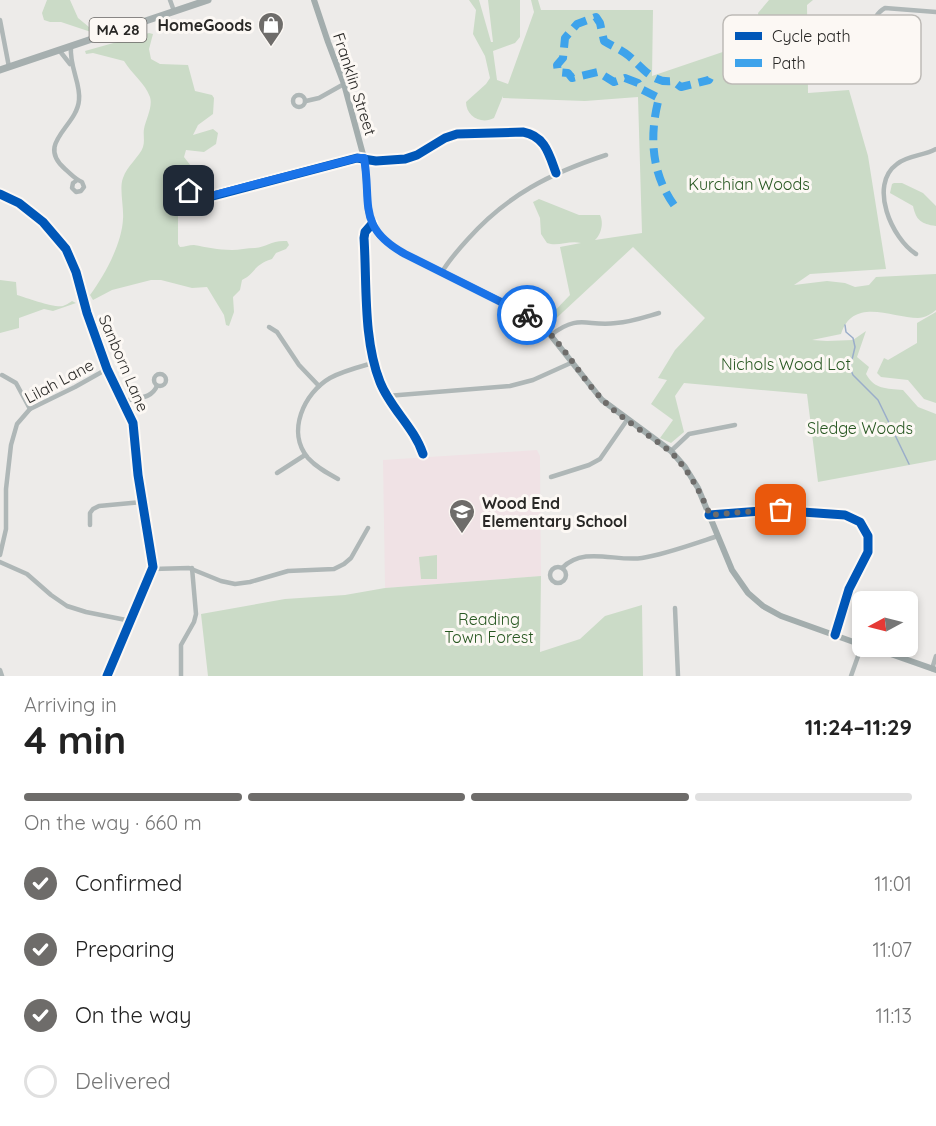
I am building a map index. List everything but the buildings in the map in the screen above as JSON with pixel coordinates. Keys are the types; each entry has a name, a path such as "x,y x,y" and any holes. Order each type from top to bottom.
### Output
{"main road":[{"name":"MA 28","path":"0,70 208,0"},
{"name":"Franklin Street","path":"314,0 345,84 364,158 367,207 372,224"},
{"path":"372,224 382,238 393,247 537,321 551,334 602,400 671,452 693,477 736,577 748,593 757,602 781,616 852,641"},
{"path":"900,657 934,669"}],"street":[{"path":"170,0 174,11"},
{"path":"876,15 887,8 936,12"},
{"path":"0,20 9,67"},
{"path":"71,46 71,66 79,91 79,103 74,115 55,143 54,151 56,159 76,181"},
{"path":"59,50 71,66"},
{"path":"0,70 0,77"},
{"path":"306,101 317,99 345,84"},
{"path":"203,198 357,158 376,161 408,158 445,138 460,134 523,132 535,136 544,144 556,173"},
{"path":"916,254 906,246 895,229 887,208 884,188 890,172 898,163 936,149"},
{"path":"442,272 490,216 516,196 556,173 606,155"},
{"name":"Sanborn Lane","path":"0,194 19,203 43,222 66,249 78,277 88,315 107,369 134,428 142,502 153,569"},
{"path":"372,224 365,232 364,238 374,363 387,396 418,442 423,454"},
{"path":"521,311 530,298"},
{"path":"551,334 564,325 574,322 619,323 659,313"},
{"path":"269,327 277,332 298,366 319,386"},
{"path":"387,396 510,386 533,380 573,362"},
{"path":"338,479 320,469 305,455 299,437 299,418 305,403 319,386 343,372 374,363"},
{"name":"Lilah Lane","path":"0,555 6,529 5,493 12,437 21,418 30,409 107,369"},
{"path":"2,375 16,383 30,409"},
{"path":"123,402 150,395 157,386"},
{"path":"551,477 597,461 627,420"},
{"path":"671,452 689,434 735,425"},
{"path":"277,473 305,455"},
{"path":"90,525 90,513 95,507 142,502"},
{"path":"710,515 774,510 845,515 860,522 868,536 868,552 849,589 835,635"},
{"path":"107,676 153,569 192,568 218,580 235,584 288,571 334,569 351,558 368,528"},
{"path":"562,568 582,557 644,558 718,536"},
{"path":"0,562 27,574 67,606 131,621"},
{"path":"181,676 181,645 195,617 192,568"},
{"path":"675,608 678,676"},
{"path":"934,669 936,656"},
{"path":"851,676 858,657"},
{"path":"0,670 2,676"}],"shaded area":[{"name":"Wood End Elementary School","path":"537,450 540,456 541,576 385,588 383,460"}],"green space":[{"path":"47,0 70,0 78,18 89,27 91,32 61,22 44,20 42,13"},
{"name":"Kurchian Woods","path":"469,0 479,0 491,42 493,42 488,0 520,0 520,37 515,43 493,51 497,80 508,84 534,12 531,0 538,0 541,10 653,10 652,76 723,52 723,84 808,84 808,93 849,90 868,156 886,269 810,274 794,285 827,281 845,283 855,287 869,285 876,277 936,274 936,310 928,316 918,318 864,312 855,315 847,322 841,334 812,340 853,340 866,331 857,357 869,367 866,374 869,379 877,386 903,390 918,407 936,414 936,460 818,482 807,394 684,383 675,396 684,432 671,443 660,438 673,420 651,404 667,380 658,378 675,350 705,318 633,247 549,325 544,322 570,295 560,247 581,243 547,243 541,234 540,218 533,202 539,199 579,215 600,215 601,229 595,240 642,233 638,97 585,101 503,98 503,96 494,118 479,120 475,118 471,115 466,102 490,78 485,56 473,34 476,10"},
{"name":"Kurchian Woods","path":"769,0 813,0 807,5 807,15 758,15"},
{"path":"149,33 153,34 149,49 151,59 160,64 188,65 195,91 212,95 214,98 213,114 198,125 193,135 213,129 218,133 216,144 204,152 186,150 184,157 191,166 176,174 165,194 167,201 174,204 178,210 178,244 180,247 194,245 232,250 259,247 282,241 287,241 289,245 242,280 240,290 233,297 234,312 229,326 226,325 224,315 207,287 192,288 161,280 151,280 112,290 93,300 90,295 107,268 120,238 123,219 122,182 127,169 143,147 144,129 151,101 145,87 124,61 93,53 86,54 85,51"},
{"path":"894,183 902,183 923,193 936,206 936,226 920,220 913,206 890,193"},
{"path":"0,280 16,282 17,295 59,306 72,301 76,303 53,311 44,309 19,318 19,328 0,333"},
{"name":"Sledge Woods","path":"936,312 936,403 924,399 908,380 881,377 877,373 884,358 888,360 917,343 917,323"},
{"path":"437,555 437,579 421,579 419,557"},
{"name":"Reading Town Forest","path":"541,576 540,652 580,639 605,616 642,605 643,676 208,676 201,614 285,599 345,595 385,588"}],"waterway":[{"path":"845,325 846,332 853,338 855,347 850,368 853,375 878,400 909,464"}],"marked path":[{"path":"674,205 666,193 654,153 654,126 659,98 641,89 638,83 625,78 614,82 598,72 572,78 568,73 558,72 557,65 563,58 565,38 577,24 596,17 600,23 604,41 626,54 654,77 673,81 681,87 710,78"}],"cycle path":[{"path":"203,198 195,190 188,192 189,199 194,201 357,158 376,161 405,159 457,134 523,132 530,134 545,147 556,173"},
{"path":"0,194 19,203 43,222 66,249 76,272 87,313 107,369 133,423 138,475 153,567 107,676"},
{"path":"372,224 365,232 364,238 368,330 371,348 384,391 414,435 423,454"},
{"path":"709,515 774,510 845,515 860,522 868,536 868,552 849,589 835,635"}],"way so far":[{"path":"527,315 541,324 554,337 602,400 679,459 696,483 710,515 781,510"}],"place":[{"name":"HomeGoods","path":"271,48"},
{"name":"Wood End Elementary School","path":"462,535"}],"route":[{"path":"189,191 196,191 203,198 288,175 364,158 369,215 376,231 386,242 405,254 527,315"}],"park label":[{"name":"Nichols Wood Lot","path":"786,364"}]}
